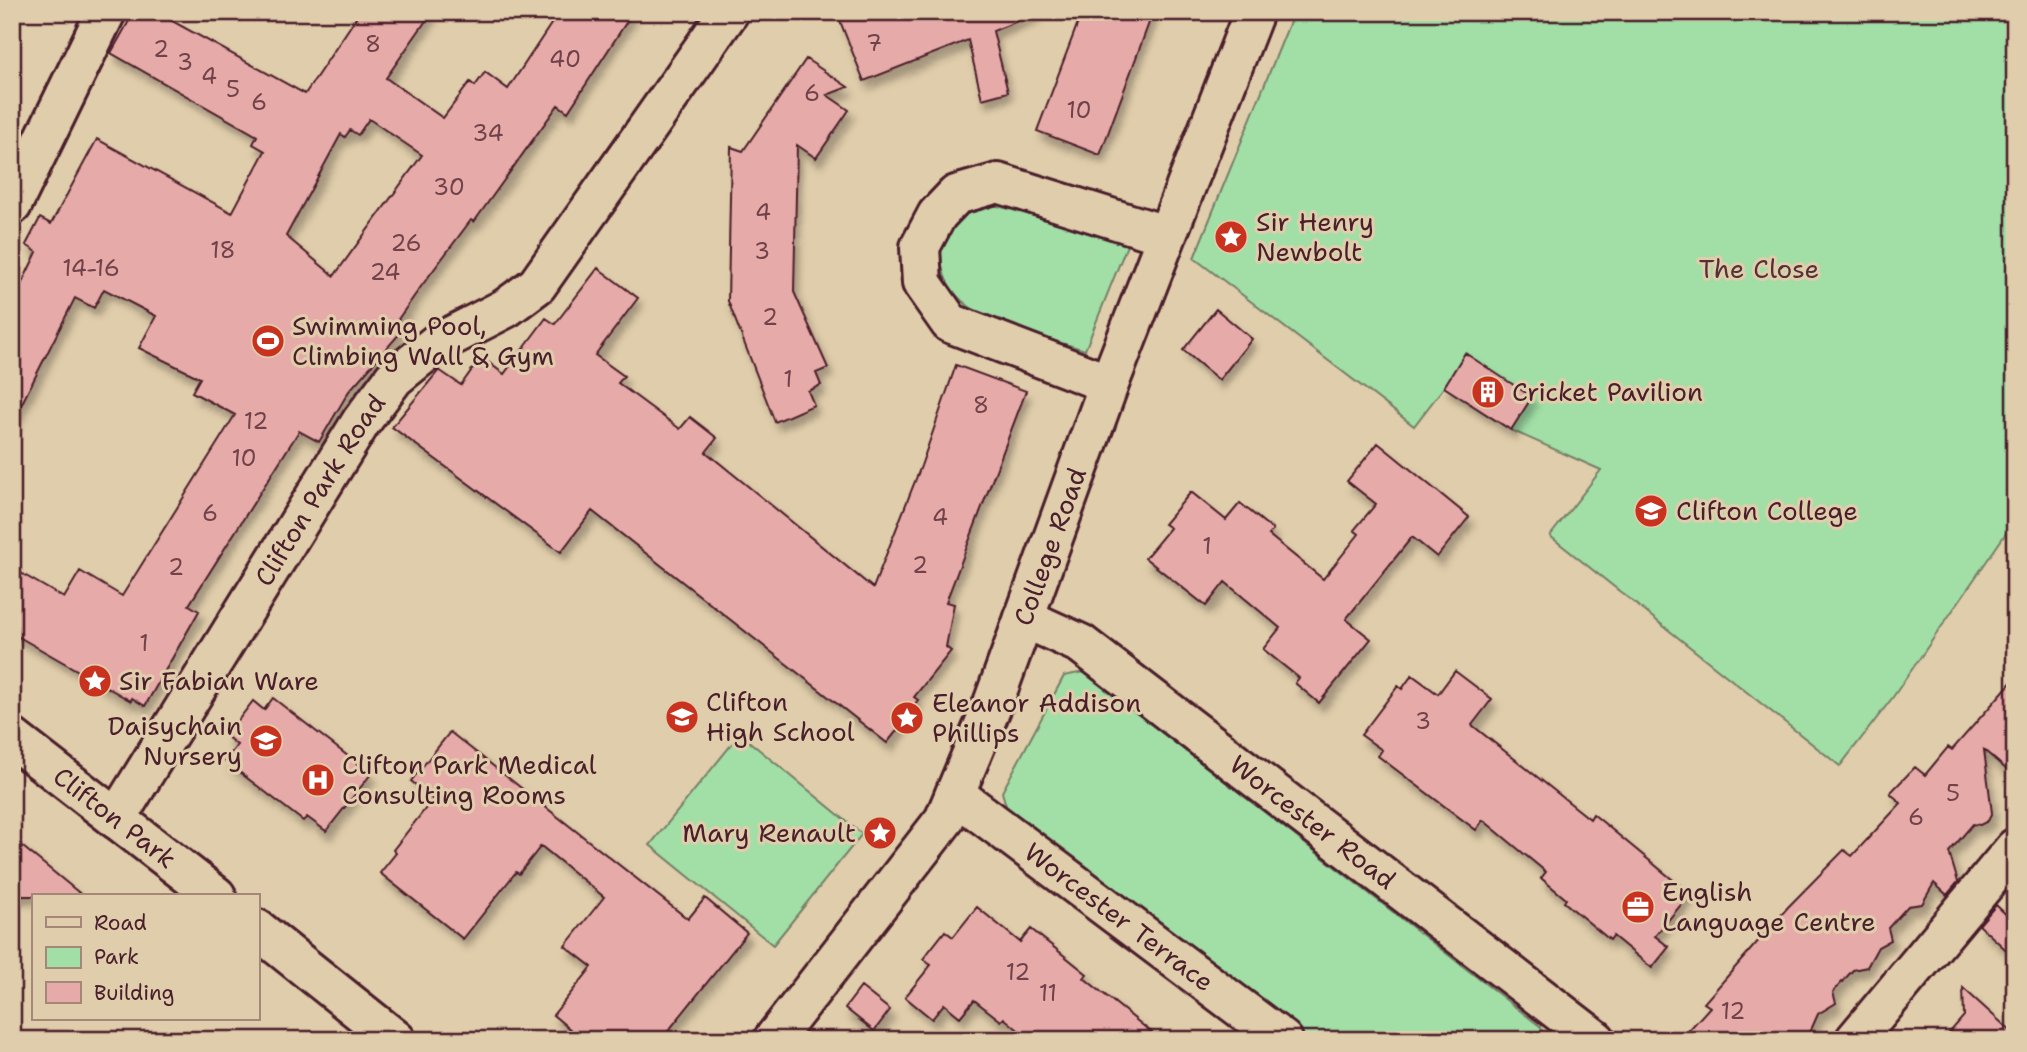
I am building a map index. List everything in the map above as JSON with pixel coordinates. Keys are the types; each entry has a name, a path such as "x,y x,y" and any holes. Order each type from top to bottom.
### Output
{"street":[{"path":"12,205 106,12"},
{"name":"Clifton Park Road","path":"116,819 361,422 394,378 436,344 506,308 537,285 729,12"},
{"name":"College Road","path":"773,1040 943,820 992,706 1109,384 1254,12"},
{"path":"1109,384 950,323 922,283 920,247 937,215 956,195 998,183 1166,235"},
{"name":"Worcester Road","path":"1024,618 1081,644 1586,1037"},
{"name":"Clifton Park","path":"12,737 213,894"},
{"name":"Worcester Terrace","path":"955,794 1283,1040"},
{"path":"1855,1040 2015,848"},
{"path":"259,931 396,1040"}],"green space":[{"name":"The Close","path":"1294,12 2015,12 2015,520 1893,697 1840,766 1550,536 1601,470 1511,430 1444,387 1414,426 1194,258"},
{"path":"986,203 1129,240 1085,350 994,321 956,295 945,277 942,243 954,221"},
{"path":"1084,672 1541,1027 1544,1040 1304,1040 1010,819 1002,792 1064,676"},
{"path":"740,734 862,834 773,945 650,845"}],"building":[{"path":"134,12 156,12 305,94 360,12 432,12 386,78 443,118 470,82 475,86 485,72 508,89 559,12 633,12 568,112 558,105 474,222 471,220 420,288 394,325 402,331 349,391 319,442 299,431 189,605 199,611 145,706 132,698 131,701 12,633 12,568 64,598 80,571 122,596 235,415 192,392 200,378 139,348 156,316 104,289 94,308 75,298 12,423 12,303 37,252 26,245 40,218 51,224 97,139 232,213 265,151 253,144 257,136 111,53","holes":["369,119 422,155 334,276 286,236 341,134 345,137 350,130 358,135"]},
{"path":"863,12 1035,14 993,31 1008,92 982,99 968,40 864,81 840,21"},
{"path":"1082,12 1153,12 1100,155 1037,131"},
{"path":"806,59 848,87 827,95 849,110 816,158 797,145 794,292 828,368 816,373 821,385 808,391 814,405 775,422 728,301 731,147 743,151"},
{"path":"598,268 638,298 595,355 624,376 618,383 680,429 690,417 717,438 706,452 873,588 921,466 956,365 1026,391 946,602 954,604 946,647 951,651 914,697 918,700 910,710 912,712 887,743 592,511 561,552 392,427 439,370 461,385 481,357 504,374 546,318 555,324"},
{"path":"1216,309 1252,339 1219,380 1183,350"},
{"name":"Cricket Pavilion","path":"1465,353 1532,397 1511,430 1444,387"},
{"path":"1378,443 1469,517 1437,557 1412,537 1346,619 1371,639 1319,703 1295,683 1299,678 1263,649 1280,628 1225,582 1206,606 1145,558 1170,528 1164,524 1191,492 1226,520 1240,503 1273,530 1269,535 1323,579 1359,534 1354,530 1376,504 1347,481"},
{"path":"1455,671 1492,699 1472,725 1590,819 1593,814 1690,894 1655,936 1669,947 1652,968 1613,936 1610,940 1564,902 1566,899 1541,878 1546,872 1483,820 1476,830 1378,756 1382,750 1361,735 1398,686 1402,689 1412,675 1438,694"},
{"path":"2015,678 2015,777 1984,750 1992,813 1988,821 1980,825 1973,824 1949,852 1958,882 1947,895 1934,883 1922,904 1908,906 1888,928 1891,940 1878,947 1867,967 1853,970 1833,992 1836,1003 1818,1014 1811,1030 1799,1040 1680,1040 1710,1007 1704,1003 1788,907 1844,850 1852,856 1901,803 1890,793 1915,767 1925,775 1948,747 1952,750"},
{"path":"273,698 371,774 326,831 307,817 303,821 225,761 237,745 226,736 253,701 264,710"},
{"path":"450,732 688,919 705,898 747,933 661,1040 583,1040 553,1015 592,967 565,946 604,897 541,846 519,874 516,872 463,939 380,873 396,853 393,850 433,799 411,781"},
{"path":"12,838 81,894 32,894 12,896"},
{"path":"1996,905 2015,923 2015,958 1979,925"},
{"path":"977,907 1020,942 1031,929 1087,974 1084,978 1161,1040 1030,1040 1004,1018 1001,1021 974,1000 960,1017 944,1004 932,1019 905,997 931,965 923,959 945,931 953,937"},
{"path":"861,987 890,1010 874,1031 845,1008"},
{"path":"1963,988 2015,1035 2015,1040 1943,1040 1964,1016"}],"place":[{"name":"Sir Henry Newbolt","path":"1231,237"},
{"name":"Swimming Pool, Climbing Wall & Gym","path":"268,341"},
{"name":"Cricket Pavilion","path":"1488,392"},
{"name":"Clifton College","path":"1651,511"},
{"name":"Sir Fabian Ware","path":"95,681"},
{"name":"Clifton High School","path":"682,717"},
{"name":"Eleanor Addison Phillips","path":"907,718"},
{"name":"Daisychain Nursery","path":"266,741"},
{"name":"Clifton Park Medical Consulting Rooms","path":"318,780"},
{"name":"Mary Renault","path":"880,833"},
{"name":"English Language Centre","path":"1638,907"}]}
